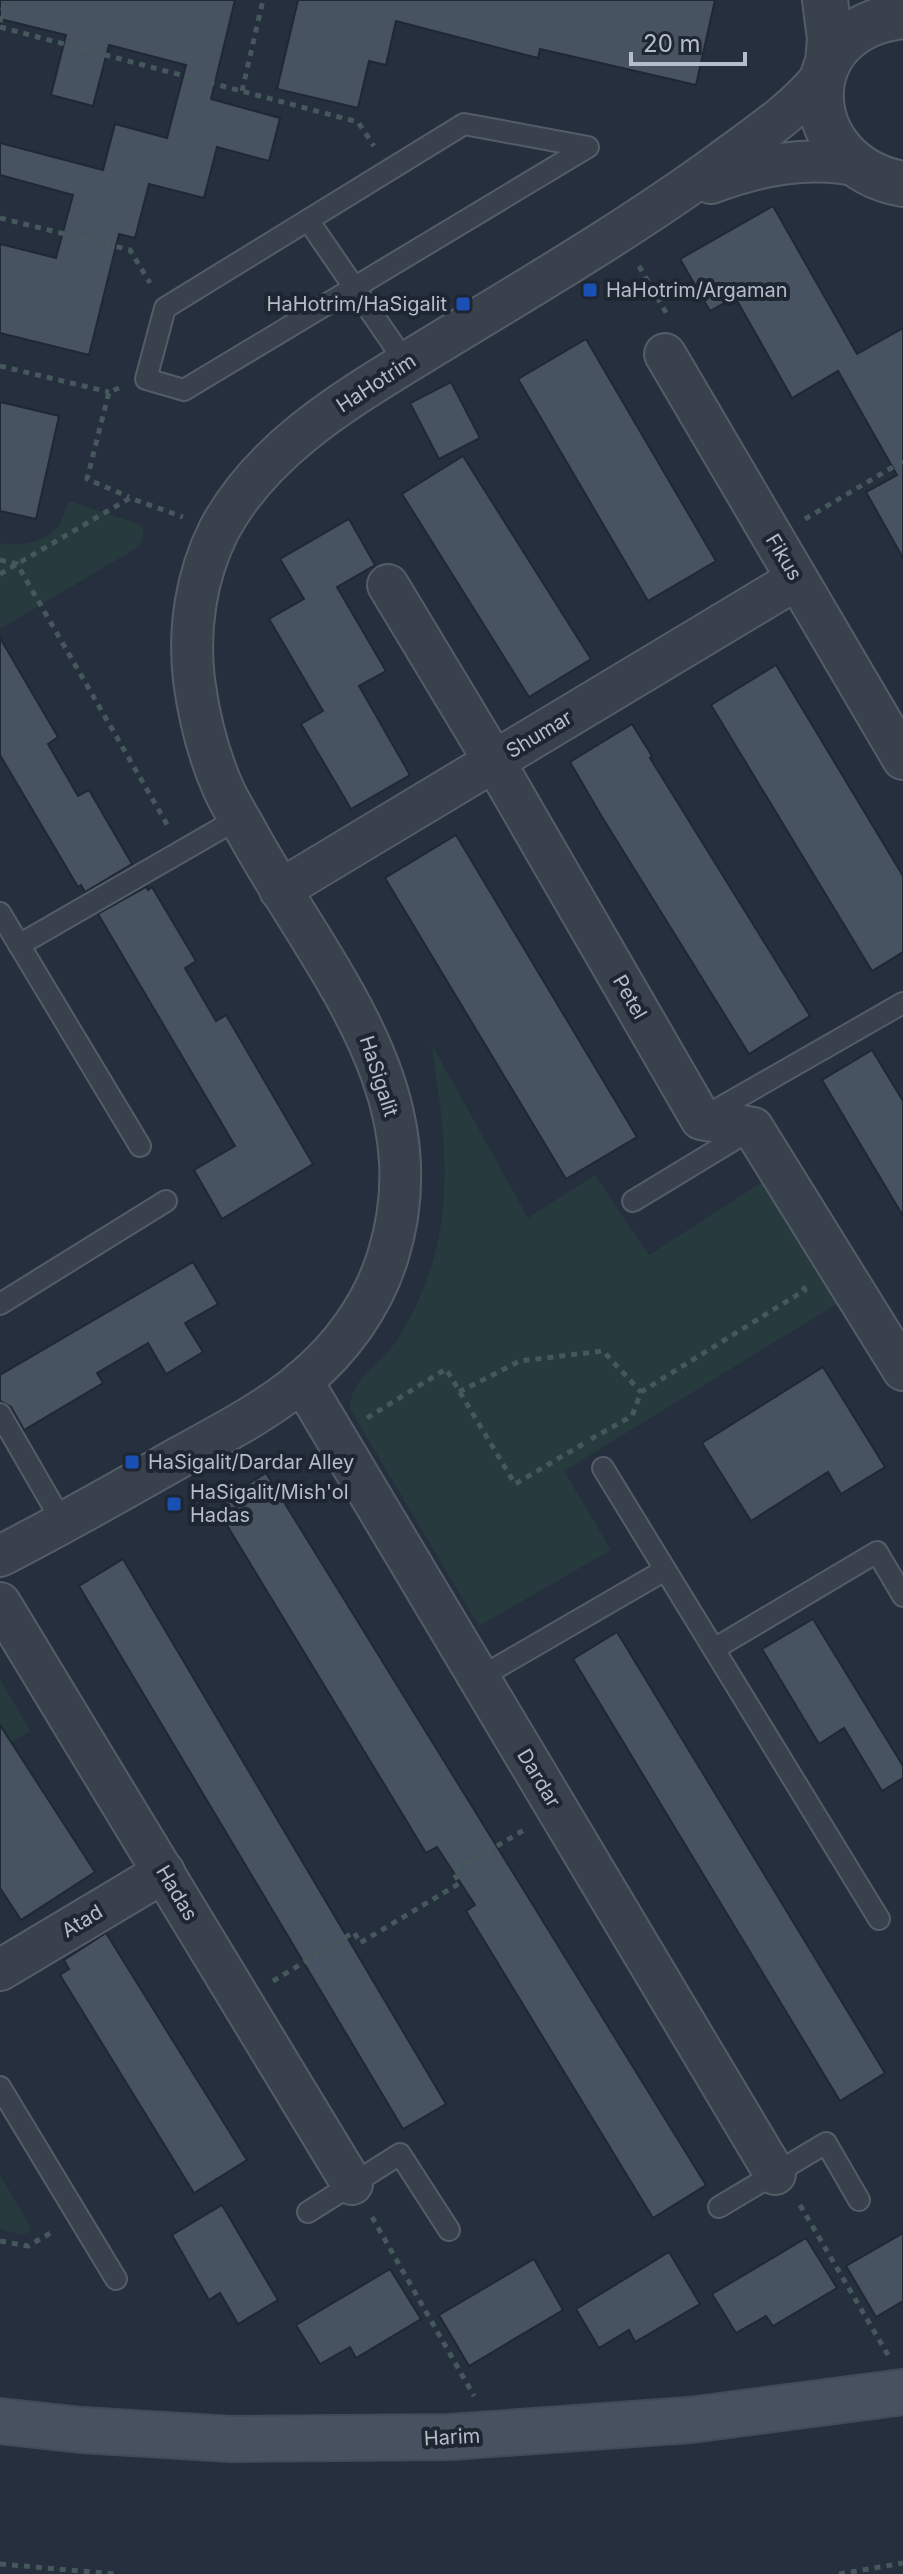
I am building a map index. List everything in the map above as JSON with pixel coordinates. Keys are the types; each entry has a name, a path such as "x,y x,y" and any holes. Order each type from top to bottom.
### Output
{"main road":[{"name":"Harim","path":"0,2421 82,2430 231,2439 372,2440 497,2435 690,2420 899,2379"}],"street":[{"path":"825,0 830,39 819,102 823,119 840,149 890,180"},
{"path":"825,69 844,41 859,30 875,22 903,16"},
{"name":"HaHotrim","path":"190,650 197,587 220,530 256,477 306,429 406,363 667,202 786,114 825,69"},
{"name":"HaHotrim","path":"667,202 732,175 784,163 836,161 890,180"},
{"name":"Fikus","path":"665,354 903,759"},
{"name":"Shumar","path":"280,890 797,579"},
{"name":"Petel","path":"388,585 494,761 701,1119"},
{"name":"HaSigalit","path":"0,1556 240,1423 302,1381 349,1334 380,1281 398,1224 401,1165 392,1104 371,1042 223,789 199,717 190,650"},
{"path":"701,1119 753,1128 903,1370"},
{"name":"Dardar","path":"302,1381 777,2173"},
{"name":"HaSigalit","path":"0,1571 63,1523"},
{"name":"Hadas","path":"0,1603 352,2184"},
{"name":"Atad","path":"0,1970 164,1872"}],"lane":[{"path":"464,124 588,147 184,390 146,379 165,308 389,170 464,124"},
{"path":"308,220 406,363"},
{"path":"19,945 239,818"},
{"path":"0,913 140,1146"},
{"path":"701,1119 903,1003"},
{"path":"633,1201 753,1128"},
{"path":"0,1304 166,1201"},
{"path":"0,1414 63,1523"},
{"path":"603,1468 879,1919"},
{"path":"714,1649 877,1552 903,1596"},
{"path":"479,1678 665,1570"},
{"path":"0,2087 116,2279"},
{"path":"719,2207 826,2143 859,2200"},
{"path":"308,2212 400,2154 449,2230"}],"path":[{"path":"5,0 0,25 358,122 389,170"},
{"path":"242,91 263,0"},
{"path":"0,218 130,250 165,308"},
{"path":"618,232 682,338 665,354"},
{"path":"0,366 109,392 146,379"},
{"path":"109,392 87,479 220,530"},
{"path":"773,538 903,461"},
{"path":"0,574 130,498"},
{"path":"0,560 17,564 183,851"},
{"path":"336,1438 446,1369 515,1484 632,1416 641,1392 805,1290 797,1277"},
{"path":"459,1392 520,1361 603,1351 641,1392"},
{"path":"242,2000 354,1932 360,1943 460,1883 453,1872 558,1810"},
{"path":"777,2173 899,2379"},
{"path":"352,2184 497,2435"},
{"path":"0,2241 28,2246 79,2217"},
{"path":"839,2574 903,2563"},
{"path":"0,2564 115,2574"}],"green space":[{"path":"69,501 141,525 144,532 140,546 0,629 0,543 29,543 49,535 60,524"},
{"path":"431,1043 528,1218 595,1175 649,1255 764,1181 840,1302 564,1471 611,1550 479,1626 350,1409 357,1386 391,1348 406,1325 435,1256 444,1187 444,1152"},
{"path":"0,1679 30,1731 0,1750"},
{"path":"0,2175 32,2230 22,2235 0,2229"}],"building":[{"path":"0,0 235,0 211,99 280,118 269,161 217,147 204,198 149,184 135,238 119,234 89,355 0,333 0,244 56,258 73,195 0,175 0,143 103,170 115,124 167,138 186,65 109,45 93,106 51,95 66,35 0,19"},
{"path":"298,0 715,0 696,85 540,49 538,58 396,21 386,65 369,61 358,108 277,89"},
{"path":"773,206 857,354 903,328 903,558 866,492 897,475 838,371 792,398 735,297 710,311 680,259"},
{"path":"586,339 716,561 648,601 518,379"},
{"path":"451,382 480,438 439,459 410,403"},
{"path":"0,402 59,416 36,519 0,511"},
{"path":"463,456 591,659 529,697 402,494"},
{"path":"349,519 375,565 337,587 386,671 359,686 410,775 351,809 301,724 323,711 269,619 304,599 280,559"},
{"path":"0,638 58,737 48,744 78,796 89,790 132,864 85,892 81,885 78,887 0,755"},
{"path":"776,665 903,876 903,952 872,971 711,705"},
{"path":"632,724 810,1016 749,1054 570,762"},
{"path":"456,835 637,1137 566,1179 385,878"},
{"path":"146,887 148,890 152,887 196,961 185,968 216,1021 226,1015 313,1164 222,1219 194,1170 235,1146 98,914"},
{"path":"872,1050 903,1101 903,1216 822,1080"},
{"path":"193,1262 218,1304 185,1323 203,1352 166,1374 148,1343 97,1373 103,1383 24,1430 11,1407 0,1401 0,1375"},
{"path":"823,1367 885,1467 841,1494 828,1472 751,1521 702,1443"},
{"path":"266,1473 706,2185 653,2218 466,1911 475,1905 437,1847 426,1853 220,1514 229,1508 223,1499"},
{"path":"123,1559 446,2104 403,2129 79,1586"},
{"path":"813,1619 903,1766 903,1778 882,1791 844,1728 819,1744 762,1649"},
{"path":"617,1632 885,2073 840,2101 573,1659"},
{"path":"0,1725 95,1872 21,1920 0,1888"},
{"path":"106,1933 247,2160 194,2193 60,1975 69,1969 64,1960"},
{"path":"222,2205 278,2300 238,2324 220,2293 209,2300 172,2235"},
{"path":"903,2233 903,2301 876,2317 846,2266"},
{"path":"806,2238 837,2288 773,2326 766,2316 736,2333 712,2294"},
{"path":"669,2252 700,2304 635,2342 629,2330 599,2348 576,2309"},
{"path":"534,2259 563,2310 469,2366 439,2315"},
{"path":"390,2269 421,2319 356,2358 350,2347 320,2364 296,2325"}],"place":[{"name":"HaHotrim/Argaman","path":"590,290"},
{"name":"HaHotrim/HaSigalit","path":"463,304"},
{"name":"HaSigalit/Dardar Alley","path":"132,1462"},
{"name":"HaSigalit/Mish'ol Hadas","path":"174,1504"}]}
